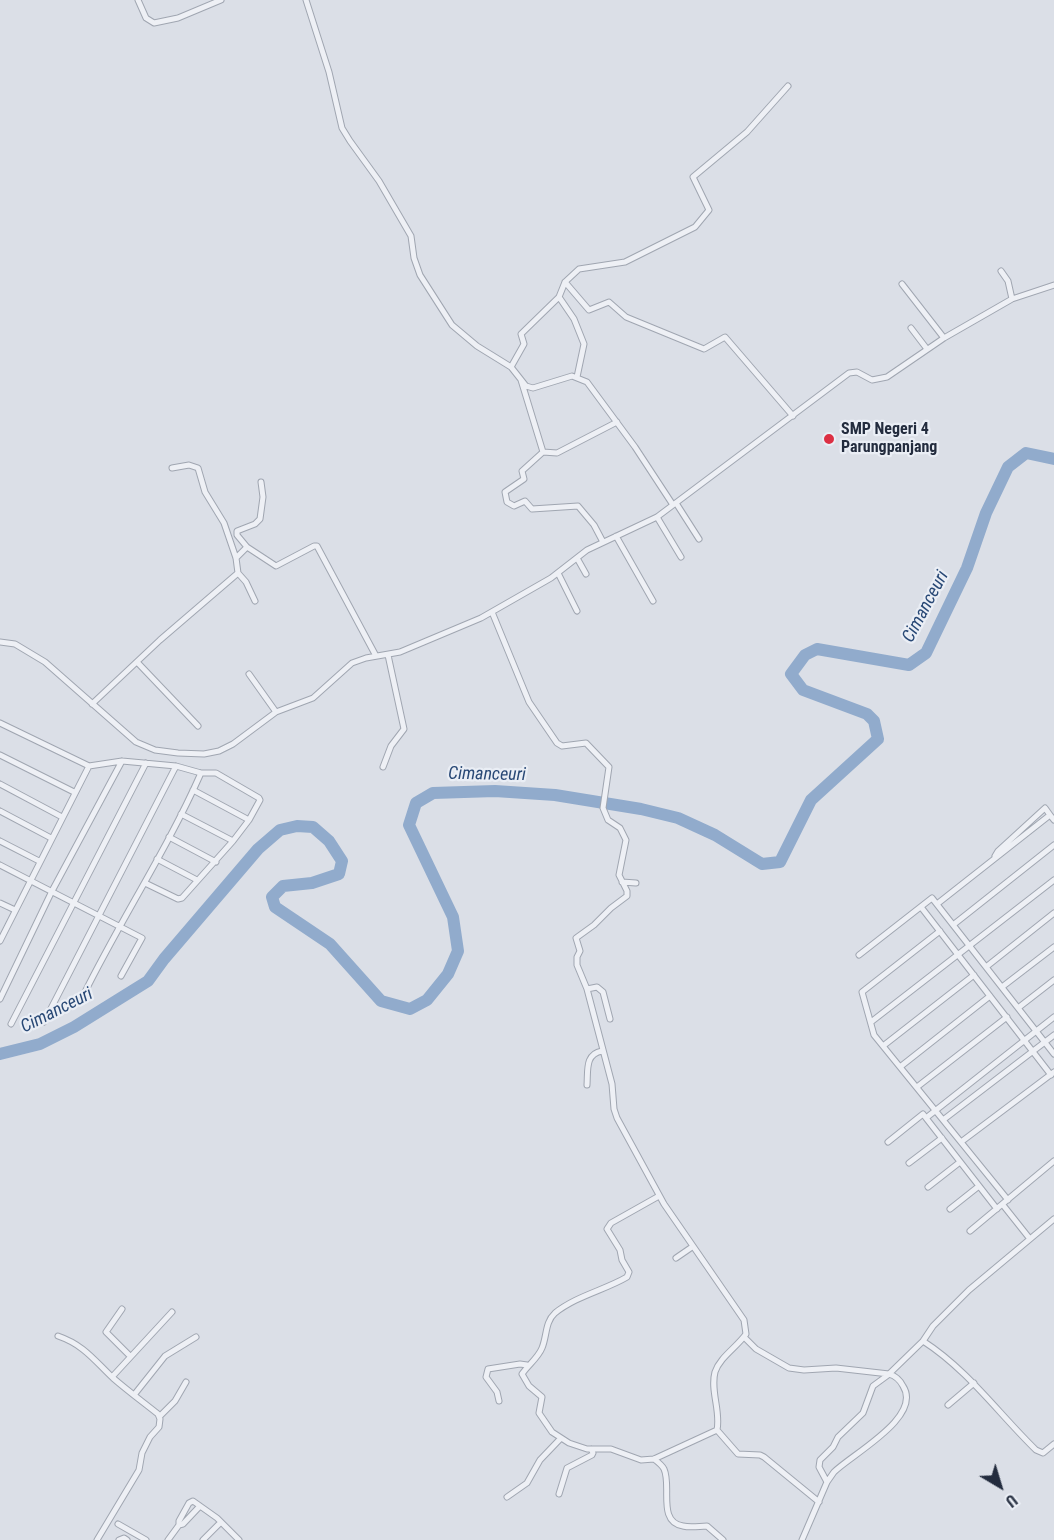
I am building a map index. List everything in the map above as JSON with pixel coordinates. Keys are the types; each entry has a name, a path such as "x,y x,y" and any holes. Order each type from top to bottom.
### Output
{"street":[{"path":"138,0 146,18 154,23 178,18 221,0"},
{"path":"306,0 329,72 342,128 380,182 411,236 414,258 420,275 452,325 477,346 511,367 526,386 531,388 572,376 587,382 699,539"},
{"path":"511,367 524,344 521,334 559,297 565,282 579,269 625,262 694,227 709,210 693,177 747,132 788,86"},
{"path":"1001,271 1008,281 1012,299"},
{"path":"565,282 590,310 609,302 627,318 704,349 726,337 793,416"},
{"path":"902,284 944,338"},
{"path":"0,642 15,644 45,662 136,742 155,750 178,753 204,754 219,751 233,744 276,712 313,698 346,667 358,660 388,655 416,646 492,612 558,573 603,542 657,517 849,373 857,372 872,380 887,377 944,338 1012,299 1054,285"},
{"path":"559,297 574,319 584,344 577,377"},
{"path":"911,328 927,349"},
{"path":"520,376 543,453"},
{"path":"603,542 594,525 578,506 532,509 525,501 514,506 507,502 505,492 524,479 522,471 543,453 557,453 617,422"},
{"path":"172,468 189,465 198,468 208,498 224,523 236,558 238,573 246,582 255,600"},
{"path":"261,482 263,497 260,519 255,524 237,532 247,547 276,566 317,546 376,656"},
{"path":"657,517 681,557"},
{"path":"616,536 653,601"},
{"path":"236,558 247,547"},
{"path":"578,558 586,574"},
{"path":"92,704 238,573"},
{"path":"558,573 577,610"},
{"path":"492,612 529,702 557,743 562,746 586,744 607,764 609,769 603,808 609,820 620,828 626,840 619,875 627,891 626,898 611,908 594,926 576,938 580,951 576,959 587,989 612,1084 616,1118 659,1196 744,1320 746,1329 744,1337 720,1362 715,1372 719,1421 717,1430"},
{"path":"383,767 391,746 404,729 388,655"},
{"path":"137,662 198,726"},
{"path":"249,674 276,712"},
{"path":"0,723 89,766 122,761 176,766 216,773 258,796 260,801 249,820 216,861 180,899 145,883"},
{"path":"0,755 74,792"},
{"path":"0,999 52,891 122,761"},
{"path":"11,1024 146,763"},
{"path":"0,940 89,766"},
{"path":"44,1022 176,766"},
{"path":"84,994 182,814 201,772"},
{"path":"0,784 62,817"},
{"path":"193,790 249,820"},
{"path":"937,904 1052,818 1045,808 998,851 993,860"},
{"path":"0,811 51,838"},
{"path":"182,814 233,841"},
{"path":"169,837 216,861"},
{"path":"0,841 39,861"},
{"path":"953,925 1054,845"},
{"path":"157,859 197,880"},
{"path":"0,865 122,926 142,939 121,976"},
{"path":"871,1022 1054,880"},
{"path":"622,882 636,883"},
{"path":"860,955 932,898 1054,1054"},
{"path":"0,903 15,910"},
{"path":"921,907 1052,1074 961,1142"},
{"path":"986,967 1054,913"},
{"path":"940,931 862,992 874,1035 961,1142 1030,1239"},
{"path":"1002,987 1054,946"},
{"path":"884,1046 974,975"},
{"path":"1018,1008 1054,980"},
{"path":"587,989 597,987 603,992 610,1019"},
{"path":"900,1067 990,996"},
{"path":"917,1087 1006,1017"},
{"path":"926,1118 1054,1017"},
{"path":"943,1120 1054,1035"},
{"path":"587,1085 591,1056 602,1052"},
{"path":"888,1142 923,1114 997,1209"},
{"path":"909,1163 942,1138"},
{"path":"970,1231 1054,1161"},
{"path":"928,1187 960,1162"},
{"path":"950,1209 979,1186"},
{"path":"659,1196 611,1223 607,1229 620,1250 622,1260 629,1272 627,1277 583,1297 556,1313 549,1321 539,1354 527,1365 522,1374 529,1386 543,1397 539,1413 552,1432 579,1447 611,1449 632,1458 654,1459 717,1430"},
{"path":"827,1482 819,1467 820,1460 833,1447 838,1437 863,1413 873,1386 923,1341 933,1326 969,1290 1054,1219"},
{"path":"676,1258 692,1247"},
{"path":"122,1309 106,1332 130,1356"},
{"path":"112,1377 172,1312"},
{"path":"58,1336 84,1348 112,1377 160,1416"},
{"path":"134,1395 165,1356 196,1337"},
{"path":"744,1337 756,1349 789,1368 804,1370 836,1368 889,1374 897,1379 908,1396 906,1406 892,1425 838,1468 827,1482 802,1540"},
{"path":"923,1341 956,1365 1036,1450 1043,1453 1054,1444"},
{"path":"499,1401 497,1392 486,1377 488,1369 527,1365"},
{"path":"97,1540 139,1470 142,1453 150,1437 159,1427 160,1416 175,1401 186,1382"},
{"path":"948,1405 974,1383"},
{"path":"717,1430 738,1454 764,1457 819,1502"},
{"path":"507,1497 527,1483 540,1460 561,1438"},
{"path":"559,1494 567,1468 592,1455 591,1449"},
{"path":"654,1459 663,1466 668,1480 667,1513 672,1520 682,1527 707,1526 723,1540"},
{"path":"179,1525 178,1521 189,1503 193,1501 221,1522 239,1540"},
{"path":"168,1540 179,1525 183,1524 200,1506"},
{"path":"203,1540 221,1522"},
{"path":"118,1524 146,1540"},
{"path":"118,1540 124,1538 127,1540"}],"waterway":[{"name":"Cimanceuri","path":"0,1054 40,1044 74,1027 148,981 258,849 280,830 297,826 313,827 329,841 342,861 339,874 312,883 283,886 272,897 275,907 330,944 381,1001 410,1009 427,1000 448,974 458,951 453,917 409,825 416,803 433,793 495,791 555,795 641,809 678,818 715,835 762,864 780,862 811,800 878,739 874,721 867,714 803,690 791,674 805,655 817,649 909,665 926,653 967,568 986,513 1008,467 1026,453 1054,459"}],"place":[{"name":"SMP Negeri 4 Parungpanjang","path":"829,439"}]}
